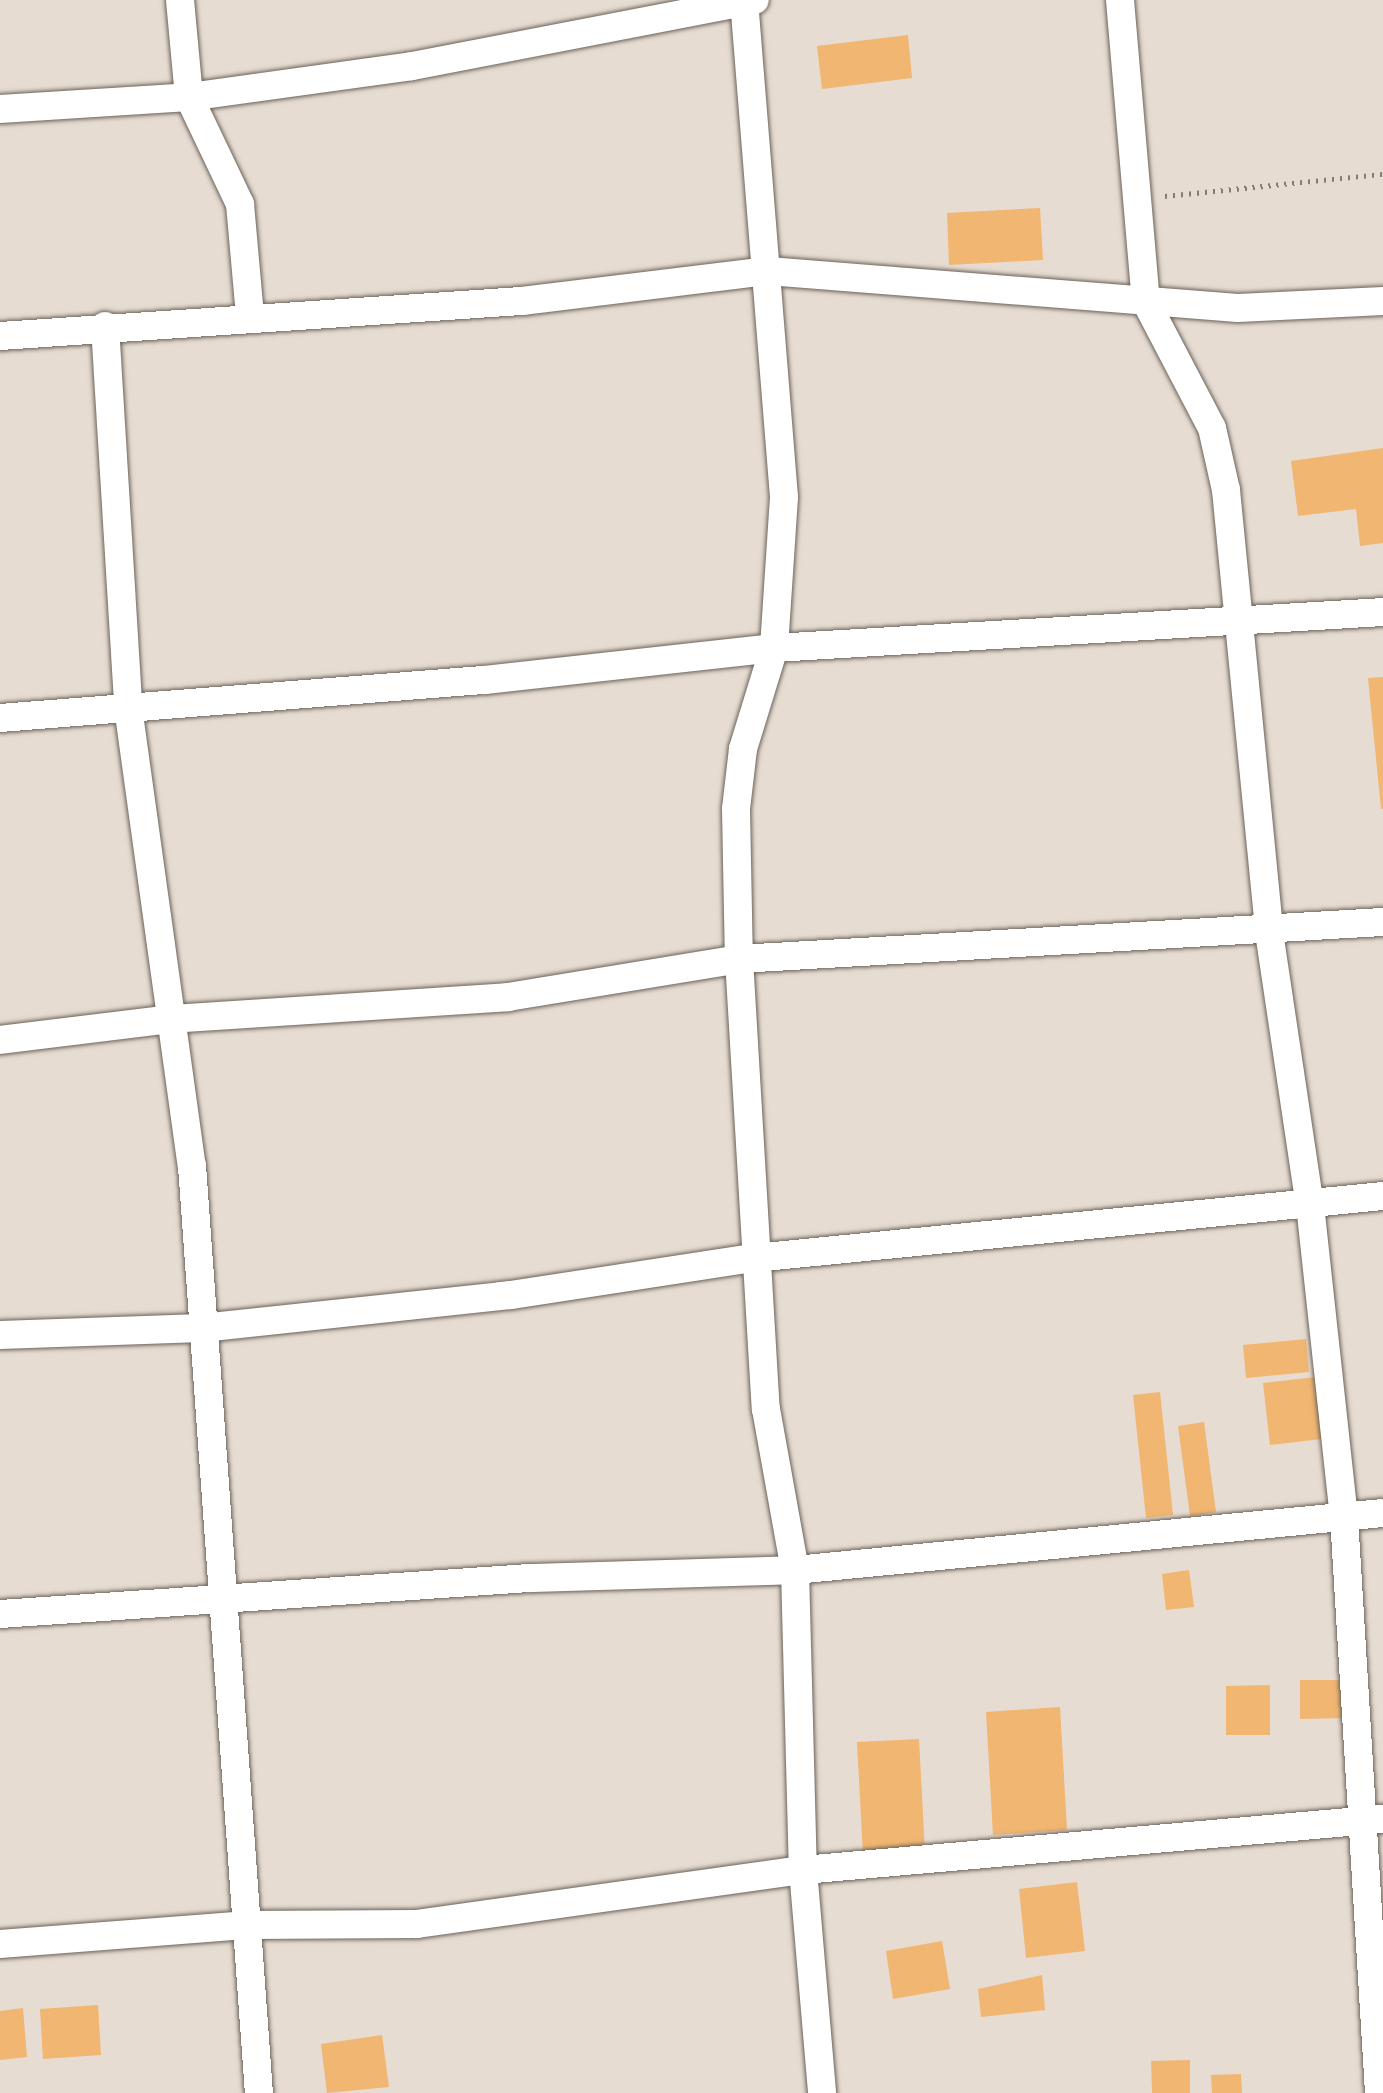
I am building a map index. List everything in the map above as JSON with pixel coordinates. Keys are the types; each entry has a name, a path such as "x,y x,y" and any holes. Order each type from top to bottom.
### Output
{"street":[{"path":"180,0 189,97 240,204 250,317"},
{"path":"0,109 189,97 412,66 748,0 784,497 774,648 743,749 736,809 739,959 754,1258 766,1409 795,1570 803,1870 822,2093"},
{"path":"1120,0 1146,302 1212,428 1226,490 1269,932 1310,1205 1344,1517 1370,1821 1379,2093"},
{"path":"0,336 105,326 522,301 768,271 1238,308 1383,301"},
{"path":"105,326 128,707 192,1166 259,2093"},
{"path":"0,718 485,680 774,648 1238,624 1383,612"},
{"path":"0,1040 171,1019 508,997 739,959 1269,932 1383,922"},
{"path":"0,1335 202,1328 511,1295 754,1258 1383,1196"},
{"path":"0,1614 223,1603 530,1578 795,1570 1383,1513"},
{"path":"0,1944 245,1925 417,1924 803,1870 1370,1821"}],"path":[{"path":"1137,202 1383,174"}],"building":[{"path":"908,35 912,78 822,89 817,46"},
{"path":"1040,208 1043,260 949,265 947,213"},
{"path":"1383,448 1383,543 1360,546 1356,509 1298,516 1291,461"},
{"path":"1383,677 1383,809 1381,809 1368,678"},
{"path":"1306,1339 1309,1372 1246,1378 1243,1345"},
{"path":"1333,1375 1339,1437 1270,1445 1263,1383"},
{"path":"1160,1392 1173,1515 1146,1518 1133,1395"},
{"path":"1204,1422 1216,1512 1190,1516 1178,1426"},
{"path":"1189,1570 1194,1607 1166,1610 1162,1574"},
{"path":"1300,1680 1349,1680 1349,1718 1300,1719"},
{"path":"1270,1685 1270,1735 1226,1735 1226,1686"},
{"path":"1060,1707 1067,1830 993,1835 986,1712"},
{"path":"919,1739 925,1852 863,1855 857,1742"},
{"path":"1077,1882 1085,1951 1026,1958 1019,1889"},
{"path":"942,1941 950,1989 893,1999 886,1951"},
{"path":"1042,1975 1045,2010 981,2017 978,1989"},
{"path":"98,2005 101,2055 43,2059 40,2009"},
{"path":"23,2008 27,2057 0,2060 0,2011"},
{"path":"382,2035 389,2087 327,2093 321,2044"},
{"path":"1190,2060 1190,2093 1152,2093 1151,2061"},
{"path":"1241,2074 1242,2093 1212,2093 1211,2075"}]}
